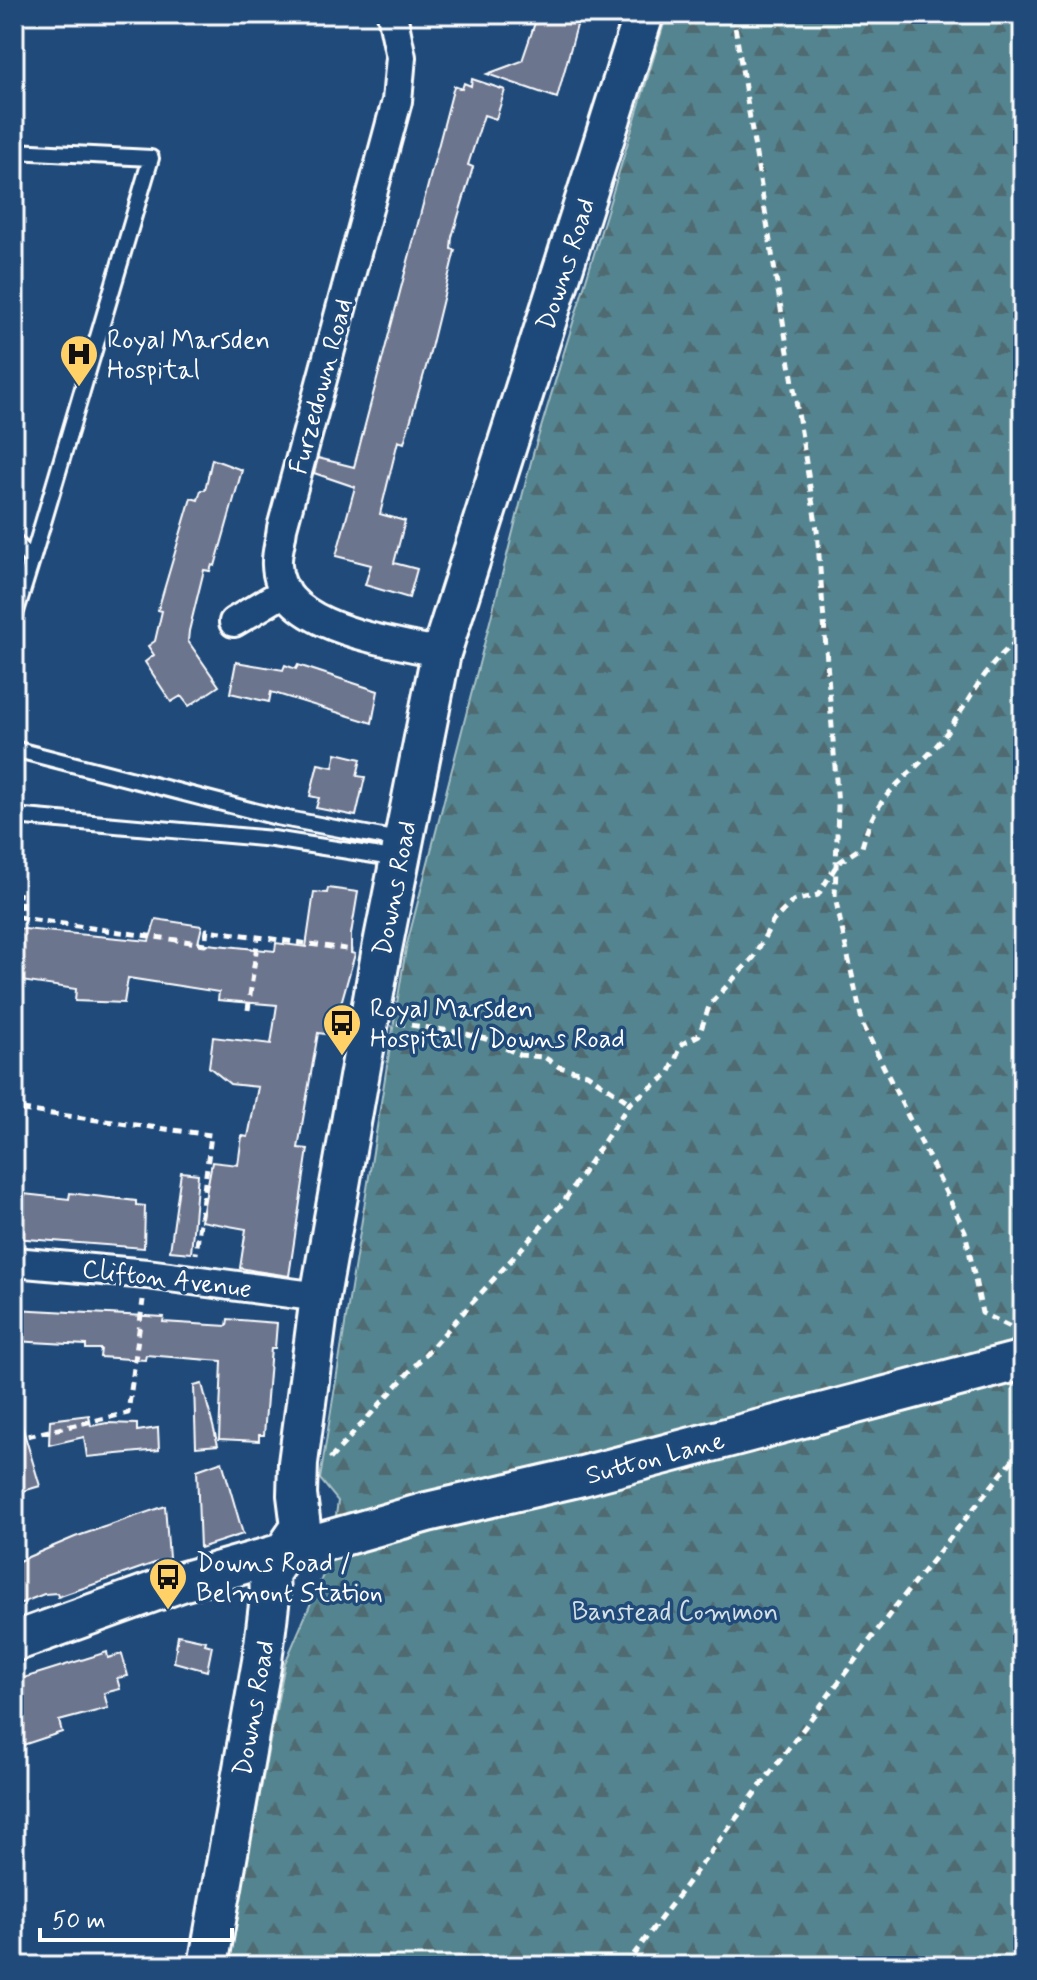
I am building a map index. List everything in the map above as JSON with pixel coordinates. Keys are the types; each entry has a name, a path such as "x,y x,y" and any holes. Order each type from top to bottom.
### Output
{"street":[{"name":"Furzedown Road","path":"286,591 277,566 282,528 397,101 401,57 392,14"},
{"name":"Downs Road","path":"208,1966 262,1661 270,1597 269,1574 301,1527 297,1495 298,1463 320,1297 381,954 394,849 441,653 644,14"},
{"path":"234,622 286,591 299,609 313,618 441,653"},
{"name":"Clifton Avenue","path":"14,1262 147,1274 320,1297"},
{"name":"Sutton Lane","path":"14,1642 181,1582 427,1512 582,1476 1023,1360"}],"lane":[{"path":"14,151 151,158 14,618"},
{"path":"14,541 32,560"},
{"path":"14,749 394,849"},
{"path":"14,816 394,849"}],"path":[{"path":"733,14 817,530 838,806 835,897 863,1025 965,1231 982,1313 1013,1325 1023,1335"},
{"path":"329,1460 562,1204 630,1103 669,1074 682,1044 699,1035 710,1004 754,957 773,921 793,901 818,895 838,863 862,847 870,817 904,775 931,752 992,664 1023,637"},
{"path":"14,894 22,895 21,918 182,942 205,944 207,930 381,954"},
{"path":"248,1010 258,937"},
{"path":"369,1019 463,1033 520,1055 544,1057 559,1067 587,1074 630,1103"},
{"path":"22,1110 211,1135 193,1280"},
{"path":"14,1439 128,1413 147,1274"},
{"path":"625,1966 895,1607 1023,1447"}],"green space":[{"name":"Banstead Common","path":"667,14 1023,14 1023,1966 227,1966 285,1663 330,1559 338,1501 320,1479 406,948 533,454"}],"building":[{"path":"538,14 579,18 557,98 487,74 522,61"},
{"path":"472,79 505,90 496,119 484,115 468,165 473,167 452,237 451,249 455,250 428,360 404,443 398,441 380,514 405,521 394,563 417,569 409,598 365,585 371,565 336,556 355,487 314,473 318,458 354,467 454,86 462,89 464,83 471,86"},
{"path":"212,459 242,470 215,566 212,565 210,571 204,570 189,631 188,641 219,686 189,706 181,696 171,702 145,662 154,655 148,646 155,641 162,611 158,610 191,498 198,500 201,490 205,490"},
{"path":"236,662 283,670 285,665 296,669 298,665 378,691 372,723 271,692 269,702 230,693"},
{"path":"336,753 361,759 357,776 365,777 356,816 316,808 319,798 310,796 318,764 333,767"},
{"path":"328,888 358,892 351,934 351,953 355,954 332,1035 318,1033 298,1148 308,1149 289,1276 240,1268 246,1229 201,1221 212,1162 238,1165 242,1136 248,1137 258,1087 230,1084 209,1067 213,1037 271,1044 277,1005 218,1000 219,992 128,978 124,1003 75,1001 76,989 14,980 14,928 149,941 156,919 202,926 198,943 275,951 276,943 306,947 314,892 327,893"},
{"path":"181,1172 198,1174 191,1253 170,1251"},
{"path":"14,1193 69,1199 70,1193 136,1201 136,1205 145,1206 144,1248 14,1238"},
{"path":"14,1309 164,1317 163,1322 227,1326 228,1319 277,1323 275,1348 271,1348 264,1435 259,1435 259,1441 219,1439 222,1361 146,1355 145,1360 100,1357 101,1349 86,1349 86,1345 14,1341"},
{"path":"202,1384 218,1445 196,1447 194,1386"},
{"path":"89,1415 91,1426 137,1424 137,1431 158,1428 159,1450 87,1457 84,1437 49,1445 50,1420"},
{"path":"19,1416 40,1486 20,1492 14,1472 14,1417"},
{"path":"222,1461 243,1534 200,1548 197,1470"},
{"path":"165,1506 169,1558 58,1597 57,1593 44,1594 14,1606 14,1563 75,1537"},
{"path":"178,1635 206,1641 205,1644 212,1646 207,1671 174,1662"},
{"path":"107,1652 108,1658 122,1654 128,1676 117,1678 120,1689 104,1693 108,1708 59,1721 62,1732 20,1746 17,1732 14,1733 14,1681"}],"place":[{"name":"Royal Marsden Hospital","path":"79,388"},
{"name":"Royal Marsden Hospital / Downs Road","path":"342,1057"},
{"name":"Downs Road / Belmont Station","path":"168,1611"}]}
